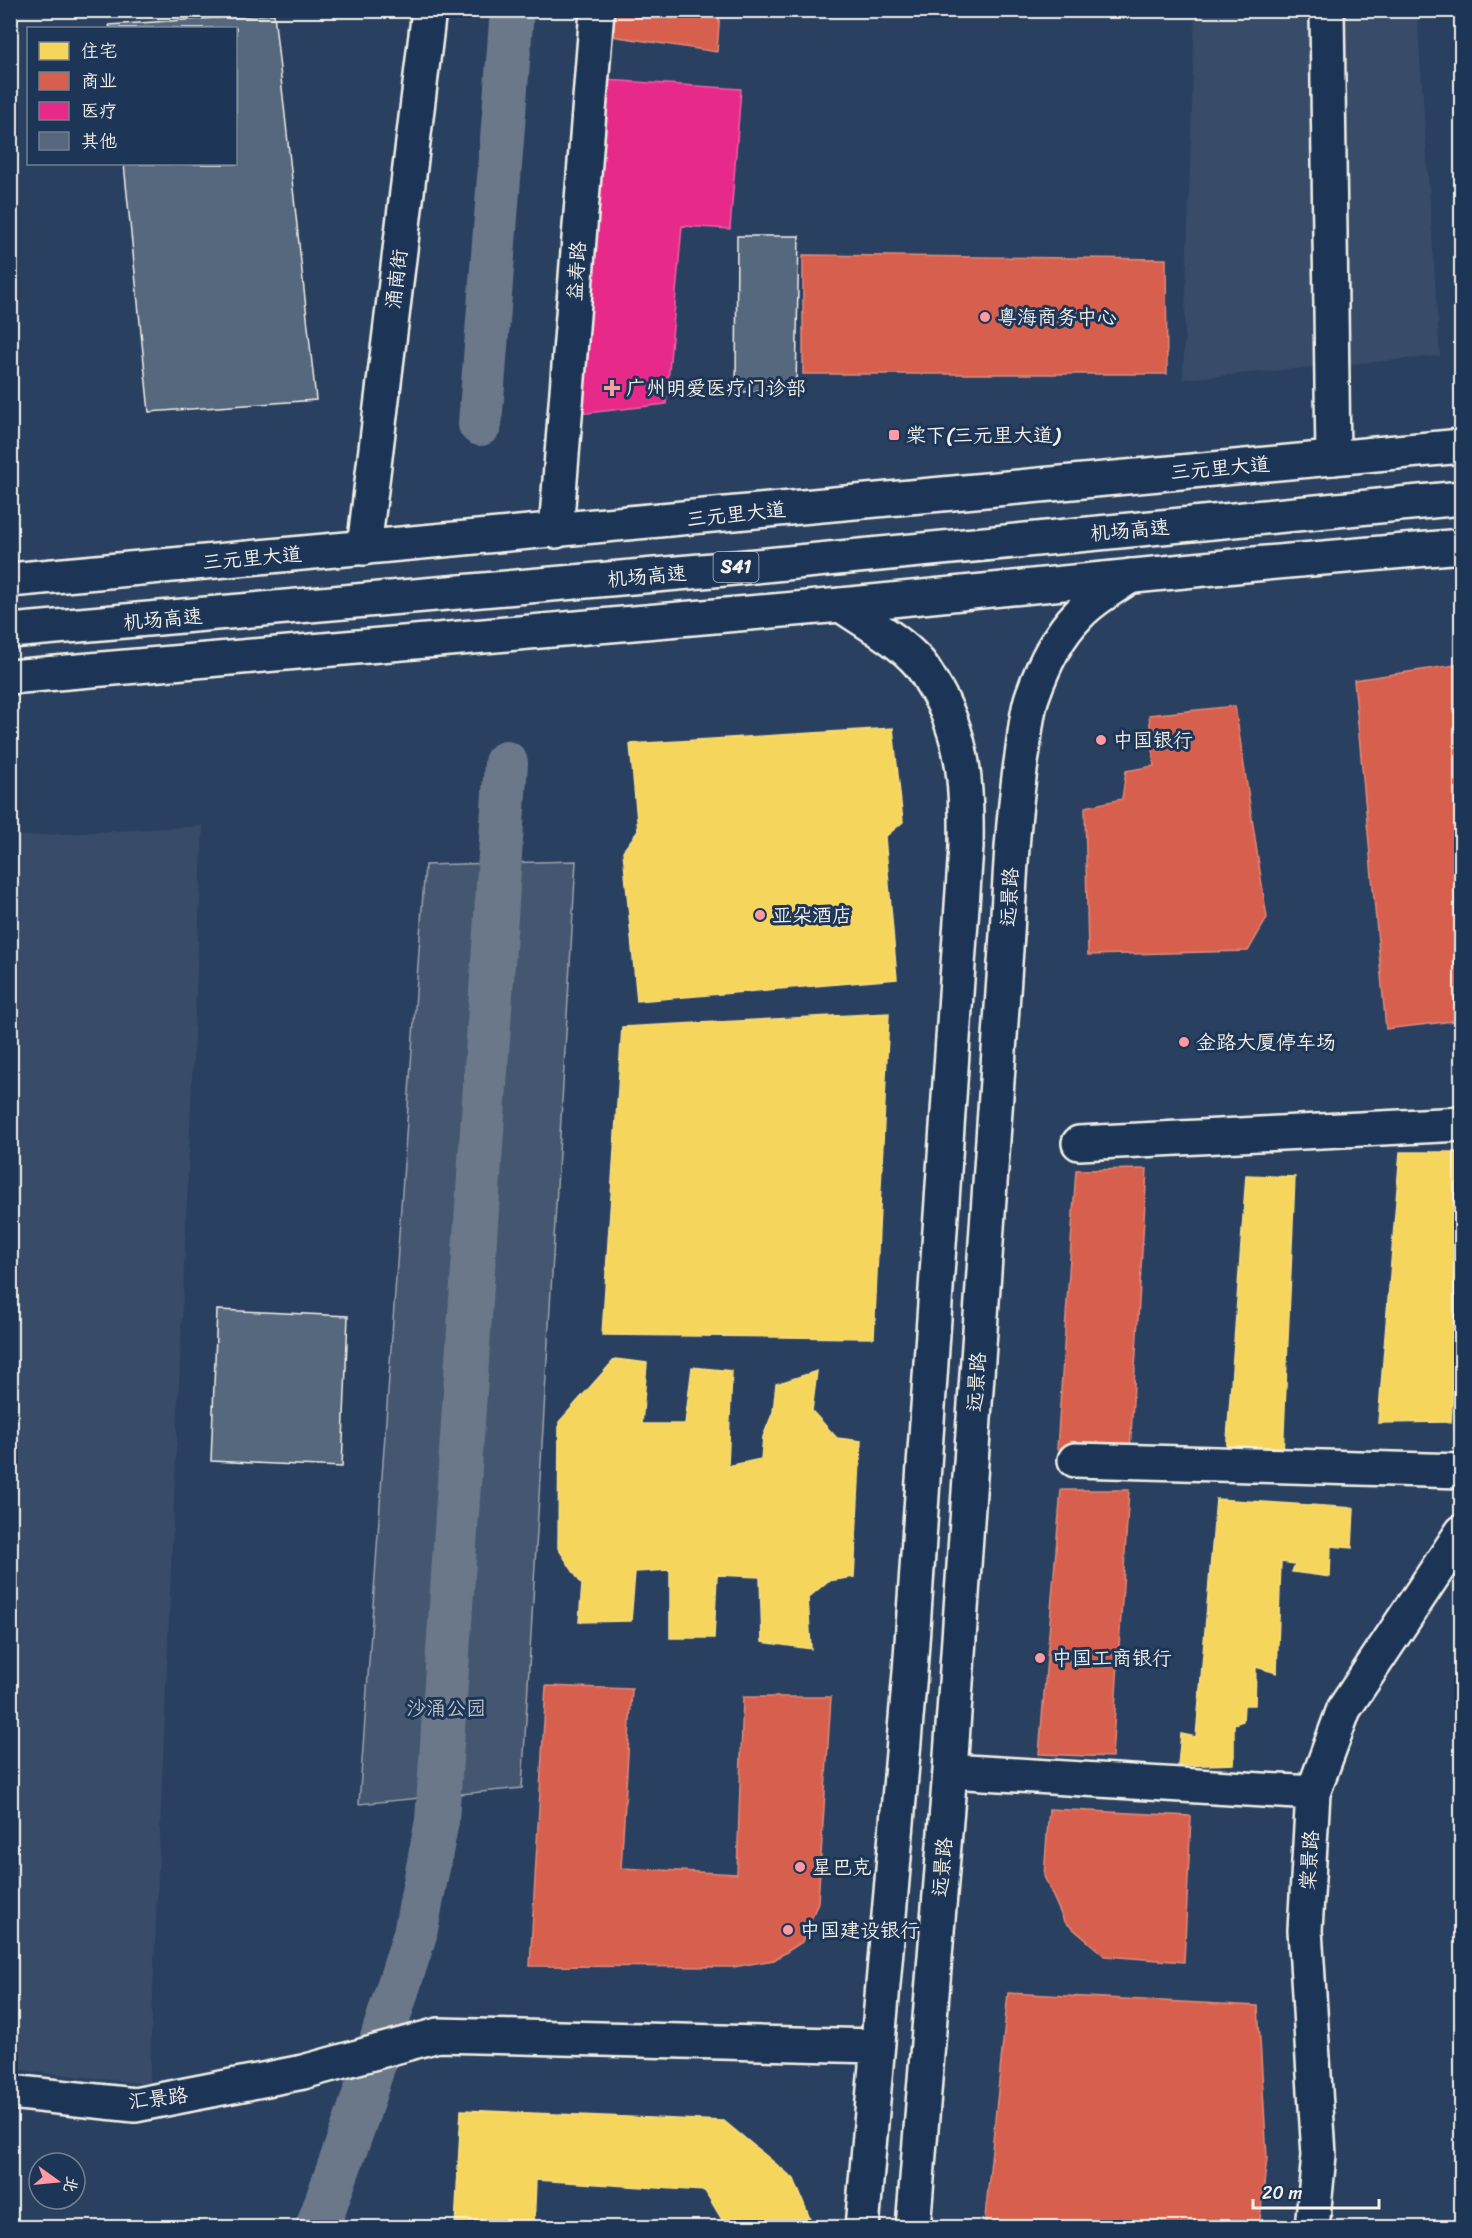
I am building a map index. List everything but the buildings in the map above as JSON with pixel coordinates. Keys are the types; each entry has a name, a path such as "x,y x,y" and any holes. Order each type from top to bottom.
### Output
{"main road":[{"name":"涌南街","path":"364,548 429,10"},
{"name":"益寿路","path":"556,531 597,10"},
{"path":"1327,10 1333,458"},
{"name":"三元里大道","path":"10,580 1461,446"},
{"name":"机场高速","path":"10,632 735,568 1461,498"},
{"path":"10,677 841,605 1461,546"},
{"name":"远景路","path":"913,2228 950,1771 1007,934 1010,861 1025,732 1031,699 1047,661 1062,637 1078,615 1098,597 1131,576"},
{"path":"841,605 895,642 920,664 945,704 959,745 967,794 963,882 898,1834 862,2228"},
{"path":"1079,1143 1461,1124"},
{"path":"1075,1460 1461,1471"},
{"name":"棠景路","path":"1312,2228 1319,2155 1305,1929 1313,1793 1344,1709 1461,1532"},
{"path":"950,1771 1313,1793"},
{"name":"汇景路","path":"10,2092 135,2105 303,2072 438,2035 877,2046"}],"shaded area":[{"path":"1195,11 1417,11 1440,356 1183,379"},
{"path":"203,826 149,2084 11,2069 10,837"}],"green space":[{"name":"沙涌公园","path":"576,861 522,1788 359,1804 425,865"}],"waterway":[{"path":"480,424 512,10"},
{"path":"317,2228 358,2114 415,1934 437,1821 506,763"}],"place":[{"name":"粤海商务中心","path":"985,317"},
{"name":"广州明爱医疗门诊部","path":"612,388"},
{"name":"棠下(三元里大道)","path":"894,435"},
{"name":"中国银行","path":"1101,740"},
{"name":"亚朵酒店","path":"760,915"},
{"name":"金路大厦停车场","path":"1184,1042"},
{"name":"中国工商银行","path":"1040,1658"},
{"name":"星巴克","path":"800,1867"},
{"name":"中国建设银行","path":"788,1930"}]}
